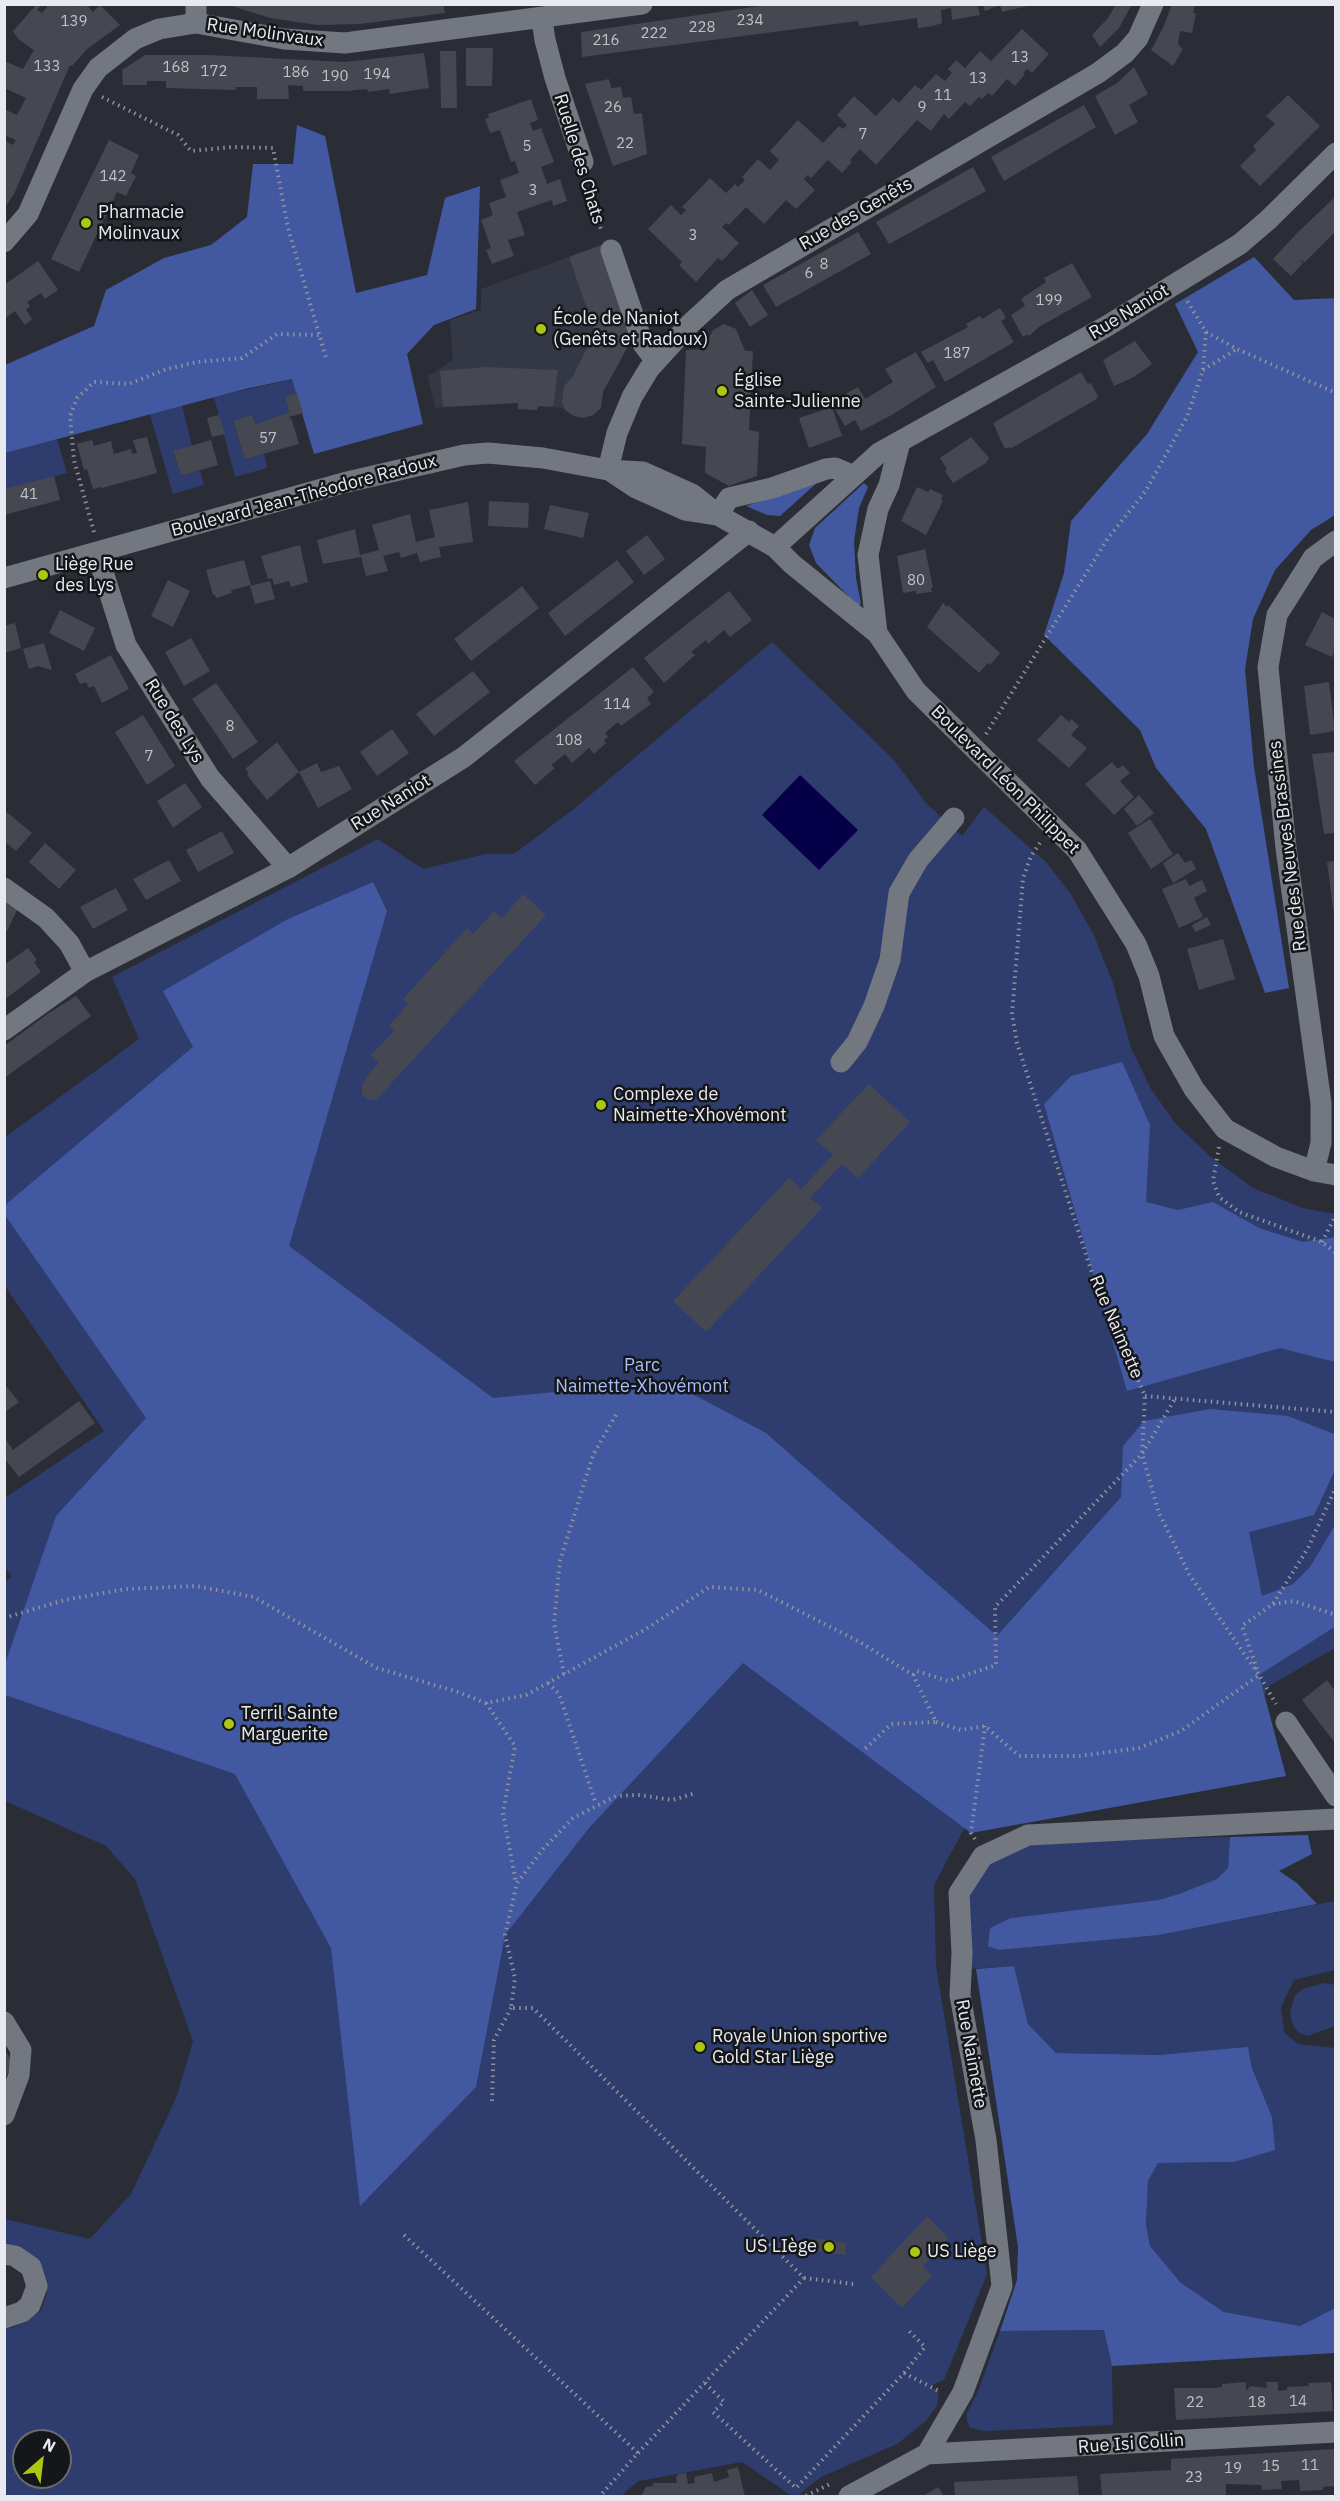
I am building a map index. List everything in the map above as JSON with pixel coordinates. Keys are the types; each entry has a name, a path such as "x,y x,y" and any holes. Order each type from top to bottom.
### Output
{"street":[{"name":"Rue Molinvaux","path":"4,242 28,214 83,89 98,68 135,39 196,14 284,39 345,43 542,19 642,4"},
{"name":"Rue des Genêts","path":"608,470 623,417 640,383 655,360 727,290 1098,73 1125,53 1138,38 1148,21 1153,4"},
{"name":"Ruelle des Chats","path":"542,19 555,78 583,162"},
{"name":"Rue Naniot","path":"775,547 879,453 1107,326 1240,244 1268,220 1335,153"},
{"path":"611,250 643,344 655,360"},
{"path":"877,633 868,555 878,509 889,485 900,442"},
{"name":"Boulevard Jean-Théodore Radoux","path":"4,578 354,480 464,455 488,453 608,470 643,472 692,494 718,515 749,531"},
{"path":"718,515 729,498 772,488 826,469 835,468 854,476"},
{"name":"Rue Naniot","path":"4,1030 85,972 288,868 464,757 749,531"},
{"name":"Boulevard Léon Philippet","path":"749,531 775,547 792,564 877,633 916,691 1077,850 1136,944 1149,976 1164,1036 1194,1089 1225,1129 1276,1158 1314,1171 1335,1175"},
{"name":"Rue des Neuves Brassines","path":"1314,1171 1321,1143 1321,1103 1286,848 1268,667 1277,615 1313,558 1335,541"},
{"name":"Rue des Lys","path":"99,553 126,645 210,778 288,868"},
{"path":"841,1062 857,1042 874,1006 890,960 900,893 918,860 954,818"},
{"path":"4,888 46,918 69,944 85,972"},
{"path":"1286,1722 1335,1796"},
{"path":"983,1856 1028,1835 1335,1819"},
{"name":"Rue Naimette","path":"927,2454 963,2392 1002,2286 986,2140 960,1995 962,1953 959,1893 983,1856"},
{"path":"4,2022 21,2050 20,2075 4,2115"},
{"path":"4,2254 15,2256 31,2267 37,2286 30,2305 22,2313 4,2318"},
{"name":"Rue Isi Collin","path":"927,2454 1335,2432"},
{"path":"849,2496 927,2454"}],"path":[{"path":"83,89 178,135 191,152 233,147 273,148 288,228 327,361"},
{"name":"Ruelle des Chats","path":"583,162 579,169 607,246 611,250"},
{"path":"1176,284 1206,332 1237,349 1335,393"},
{"path":"976,750 1108,538 1145,492 1187,417 1203,370 1206,332"},
{"path":"99,553 74,460 70,416 77,398 94,382 129,384 164,370 197,362 242,358 277,334 319,335"},
{"path":"1203,370 1237,349"},
{"name":"Rue Naimette","path":"1052,825 1031,856 1023,878 1011,1014 1017,1043 1095,1279 1145,1396 1142,1454 1159,1513 1189,1574 1259,1675 1286,1722"},
{"path":"1225,1129 1214,1165 1213,1180 1219,1197 1239,1212 1322,1242 1335,1253"},
{"path":"1322,1242 1335,1215"},
{"path":"1145,1396 1335,1412"},
{"path":"913,1675 917,1671 948,1681 996,1665 995,1606 1142,1454 1176,1397"},
{"path":"564,1674 554,1623 560,1561 593,1455 616,1413"},
{"path":"985,1726 1019,1756 1079,1756 1139,1748 1181,1731 1259,1675 1242,1626 1273,1604 1308,1548 1335,1487"},
{"path":"4,1618 64,1600 115,1590 196,1586 254,1597 377,1668 458,1692 486,1703 526,1695 646,1629 709,1587 758,1590 858,1641 913,1675 936,1722"},
{"path":"1273,1604 1294,1601 1335,1615"},
{"path":"548,1683 559,1694 596,1804"},
{"path":"486,1703 516,1746 503,1813 517,1883 505,1935 515,1978 511,2008 494,2040 492,2101"},
{"path":"864,1750 891,1724 936,1722 961,1730 985,1726"},
{"path":"983,1856 971,1833 985,1726"},
{"path":"517,1883 543,1849 573,1818 596,1804 616,1796 640,1795 672,1800 696,1793"},
{"path":"511,2008 533,2008 804,2278 854,2284"},
{"path":"404,2235 638,2453"},
{"path":"600,2496 804,2278"},
{"path":"705,2383 724,2402 713,2412 796,2488 904,2373 925,2347 908,2330"},
{"path":"904,2373 957,2402"}],"shaded area":[{"path":"297,125 325,136 356,293 427,275 445,198 480,186 476,309 434,325 407,354 423,424 314,454 292,379 245,389 5,453 5,365 94,326 106,290 164,258 211,245 247,217 253,164 293,164"},
{"name":"École de Naniot (Genêts et Radoux)","path":"604,244 632,332 627,348 603,391 601,408 593,415 583,418 574,416 562,408 539,406 537,410 518,409 517,403 435,408 428,376 453,360 450,320 481,310 481,289"},
{"path":"1254,257 1294,300 1336,298 1335,515 1311,530 1275,570 1253,619 1245,669 1254,767 1289,988 1265,993 1206,829 1156,768 1140,730 1044,635 1064,573 1071,521 1147,434 1198,352 1175,304"},
{"path":"820,480 780,516 767,515 746,506"},
{"path":"864,483 868,487 859,508 854,541 856,578 861,604 858,606 816,563 809,545 815,528"},
{"path":"800,775 858,830 819,870 762,815"},
{"path":"373,882 387,911 289,1246 493,1398 668,1381 766,1433 997,1636 1121,1497 1123,1446 1144,1421 1210,1409 1288,1416 1334,1434 1335,1470 1314,1515 1249,1532 1262,1596 1293,1584 1310,1567 1335,1525 1336,1626 1259,1675 1286,1776 971,1833 743,1663 589,1828 505,1935 476,2087 360,2206 331,1948 235,1774 5,1695 5,1664 56,1516 146,1418 5,1215 4,1206 193,1047 163,991 288,919"},
{"path":"1122,1062 1150,1125 1146,1202 1178,1210 1213,1202 1259,1228 1303,1242 1335,1237 1335,1362 1280,1348 1127,1391 1044,1104 1071,1076"},
{"path":"1308,1835 1312,1854 1279,1871 1297,1883 1317,1904 1159,1935 999,1950 988,1946 990,1928 1011,1918 1158,1900 1217,1879 1228,1868 1230,1837"},
{"path":"1014,1966 1028,2024 1056,2053 1159,2055 1248,2047 1252,2068 1272,2117 1275,2150 1234,2162 1158,2163 1148,2181 1146,2224 1150,2246 1181,2283 1224,2312 1300,2326 1335,2308 1335,2353 1112,2366 1104,2330 1000,2331 1017,2280 1018,2247 976,1969"}],"green space":[{"path":"293,379 297,393 285,397 289,412 256,424 254,417 233,421 245,459 264,453 267,468 235,477 214,397"},
{"path":"182,405 192,446 173,452 181,476 200,471 204,485 173,494 150,414"},
{"path":"57,439 67,473 5,489 5,453"},
{"name":"Parc Naimette-Xhovémont","path":"772,642 894,760 926,803 962,836 984,807 1046,862 1070,893 1093,933 1113,983 1131,1048 1151,1089 1176,1124 1211,1157 1253,1188 1303,1208 1335,1214 1335,1648 1267,1687 1239,1783 985,1791 958,1840 934,1885 936,1966 987,2274 944,2380 929,2386 939,2391 937,2406 926,2421 897,2444 821,2477 797,2496 792,2496 742,2462 639,2481 622,2496 5,2496 5,2327 11,2328 27,2322 41,2310 47,2294 46,2279 21,2252 5,2243 5,2219 90,2239 131,2194 177,2096 193,2041 135,1879 106,1846 5,1801 4,1583 12,1577 5,1567 5,1498 104,1431 5,1286 4,1138 139,1039 112,977 378,839 423,869 486,854 514,854 575,808"},
{"path":"1230,1837 1228,1868 1218,1879 1158,1900 1011,1918 999,1950 1159,1935 1335,1901 1335,1970 1294,1980 1281,2007 1284,2032 1298,2044 1335,2048 1335,2308 1300,2326 1224,2312 1181,2283 1150,2246 1146,2224 1148,2181 1158,2163 1234,2162 1272,2117 1252,2068 1248,2048 1159,2055 1056,2053 1028,2024 1014,1966 968,1969 969,1897 976,1881 993,1860 1039,1842"},
{"path":"1324,1983 1335,1985 1335,2026 1307,2036 1298,2032 1293,2025 1290,2013 1295,1996 1302,1989"},
{"path":"1104,2330 1112,2366 1113,2425 986,2431 970,2428 967,2413 979,2389 1000,2331"}],"building":[{"path":"37,4 42,4 37,10 42,13 47,7 45,4 71,4 73,7 76,4 86,4 93,12 100,5 120,25 87,49 72,66 70,65 14,194 4,209 4,140 13,145 16,140 4,135 4,109 17,115 26,98 4,88 4,61 23,69 34,50 18,39 13,31"},
{"path":"226,4 443,4 445,13 360,24 318,25 270,18"},
{"path":"774,4 977,4 980,15 952,20 951,8 941,10 942,23 918,28 917,18 859,26 858,21 582,57 581,32"},
{"path":"983,4 1032,5 1002,12 1000,5 985,11"},
{"path":"1116,4 1132,4 1119,28 1100,47 1092,35 1108,18"},
{"path":"1172,4 1195,4 1193,13 1196,13 1192,33 1180,31 1178,44 1183,49 1173,66 1151,50"},
{"path":"1022,29 1049,54 1032,73 1027,69 1015,86 1007,79 992,96 988,93 982,99 979,97 970,106 965,102 949,119 944,114 931,131 917,120 876,165 860,149 842,173 828,160 811,178 807,175 804,179 815,190 796,209 786,200 764,224 746,207 729,225 726,223 722,227 739,243 722,261 718,258 696,282 679,265 682,262 648,229 671,205 681,215 686,210 682,207 710,178 726,193 735,184 738,187 745,180 742,177 758,159 770,170 779,160 770,151 798,120 823,143 839,126 843,129 847,125 837,115 854,96 876,116 893,98 899,103 915,85 921,90 936,74 945,81 952,73 948,69 956,60 965,68 980,51 991,61"},
{"path":"466,48 493,48 492,86 466,86"},
{"path":"440,51 456,51 457,108 441,108"},
{"path":"424,53 429,88 390,94 389,89 368,92 367,89 303,91 303,86 288,85 289,99 257,99 257,87 235,87 236,90 166,88 166,81 147,81 147,85 123,85 122,70 145,55 208,55 345,62"},
{"path":"1134,67 1148,94 1129,105 1138,122 1115,135 1095,96 1117,83"},
{"path":"609,79 611,88 621,87 623,98 631,97 634,114 642,113 647,154 613,166 585,84"},
{"path":"1288,95 1320,126 1260,186 1240,166 1256,150 1253,146 1275,124 1266,116"},
{"path":"531,99 538,120 530,123 533,131 541,128 554,162 541,167 547,184 560,179 567,201 553,206 552,200 517,212 525,235 508,240 514,256 492,264 486,250 491,248 481,220 493,215 489,203 506,197 500,180 519,173 515,161 511,162 500,130 490,133 485,119 489,118 488,114"},
{"path":"1084,105 1096,127 1004,181 991,157"},
{"path":"109,140 139,155 131,173 136,176 126,196 117,192 79,272 51,259"},
{"path":"973,167 986,191 889,244 876,222"},
{"path":"1334,198 1335,232 1305,262 1300,260 1303,263 1291,276 1273,259"},
{"path":"858,232 871,254 776,307 763,285"},
{"path":"604,244 632,332 627,348 603,392 601,408 593,415 583,418 574,416 565,410 562,402 564,386 572,378 595,332 569,257"},
{"path":"38,261 58,290 45,299 41,293 27,302 30,306 26,310 32,319 25,325 15,311 4,319 4,285"},
{"path":"1072,263 1092,297 1039,327 1029,336 1028,334 1023,337 1011,315 1025,306 1021,299 1046,282 1044,278"},
{"path":"752,290 768,315 750,327 735,303"},
{"path":"1000,308 1006,318 1001,321 1014,342 945,382 933,360 928,363 921,352 968,327 966,324 980,316 982,319"},
{"name":"Église Sainte-Julienne","path":"724,324 736,329 745,351 753,351 749,430 759,432 757,476 729,486 705,473 706,447 682,444 686,350 703,349 713,330"},
{"path":"1135,341 1152,364 1134,377 1114,386 1103,360"},
{"path":"916,352 936,387 861,431 855,420 845,426 831,402 858,387 865,399 893,382 885,369"},
{"path":"484,367 558,370 553,407 538,406 537,410 518,409 518,403 443,407 440,371"},
{"path":"1081,372 1088,384 1091,383 1098,396 1095,400 1010,449 1009,447 1005,449 993,423"},
{"path":"297,393 303,413 289,417 299,444 245,459 233,421 252,415 256,424 289,412 285,396"},
{"path":"832,407 842,436 809,448 799,418"},
{"path":"219,415 225,434 212,437 207,418"},
{"path":"147,437 157,473 93,489 87,469 84,470 77,444 92,440 94,446 111,441 114,454 131,449 132,454 137,453 133,440"},
{"path":"971,437 989,458 986,463 953,483 940,458"},
{"path":"211,440 218,465 181,476 173,451"},
{"path":"54,476 60,500 4,515 4,489"},
{"path":"917,487 928,492 930,489 943,495 941,500 943,501 926,535 901,521"},
{"path":"489,501 529,503 528,528 488,526"},
{"path":"468,502 473,542 439,547 441,557 420,562 417,553 401,558 399,552 383,556 388,571 366,576 361,557 323,564 317,540 355,529 360,555 379,550 372,525 410,514 416,542 435,537 429,510"},
{"path":"550,505 589,513 583,538 544,529"},
{"path":"647,535 665,559 644,575 626,551"},
{"path":"300,545 308,582 291,587 289,581 274,585 272,578 268,579 261,556"},
{"path":"925,549 932,592 903,593 897,556"},
{"path":"244,560 251,585 231,590 232,593 216,598 213,595 206,570"},
{"path":"617,560 634,582 565,636 548,613"},
{"path":"168,580 190,591 173,627 151,616"},
{"path":"270,581 275,599 255,604 250,586"},
{"path":"522,586 539,608 471,661 454,639"},
{"path":"729,591 752,620 730,637 724,630 708,644 706,640 691,652 695,655 664,683 644,658"},
{"path":"943,603 1000,653 979,673 927,627"},
{"path":"60,610 95,628 84,651 49,633"},
{"path":"1322,612 1335,619 1335,650 1332,657 1305,645"},
{"path":"15,623 21,648 4,653 4,626"},
{"path":"191,638 210,671 184,686 165,652"},
{"path":"44,643 52,670 38,666 29,669 23,649"},
{"path":"111,655 129,689 102,703 94,686 89,688 86,682 80,684 75,674"},
{"path":"633,667 654,692 647,698 651,704 621,726 618,722 605,733 608,737 604,740 606,743 594,754 589,748 572,763 565,754 551,765 555,768 535,785 514,761"},
{"path":"473,671 490,692 434,736 416,714"},
{"path":"1329,682 1335,731 1310,735 1304,686"},
{"path":"216,683 258,742 233,759 192,699"},
{"path":"143,715 175,766 147,785 115,732"},
{"path":"1061,715 1069,722 1071,719 1079,726 1071,735 1087,748 1069,768 1037,740"},
{"path":"392,729 409,753 377,776 360,752"},
{"path":"277,742 299,772 267,800 247,775 249,773 245,769"},
{"path":"1335,752 1335,833 1324,834 1312,754"},
{"path":"1112,762 1118,769 1123,765 1130,773 1120,781 1134,797 1114,815 1085,784"},
{"path":"317,763 321,772 339,766 352,789 318,808 299,772"},
{"path":"185,783 202,807 173,828 157,801"},
{"path":"1139,795 1154,813 1137,826 1124,809"},
{"path":"4,810 32,833 16,851 4,841"},
{"path":"1150,819 1173,854 1151,869 1128,833"},
{"path":"222,831 234,853 198,872 186,850"},
{"path":"45,843 76,870 59,889 29,862"},
{"path":"1178,853 1185,863 1191,860 1196,869 1173,883 1163,863"},
{"path":"169,860 181,881 146,900 133,879"},
{"path":"1335,861 1335,915 1334,915 1327,862"},
{"path":"1186,879 1189,886 1202,880 1207,891 1194,898 1203,917 1179,928 1162,889"},
{"path":"116,888 128,910 93,929 80,907"},
{"path":"523,894 546,915 376,1100 368,1100 362,1095 362,1087 366,1077 379,1063 371,1055 394,1031 389,1026 408,1004 403,999 467,928 473,934 494,911 502,918"},
{"path":"4,897 19,906 7,931 4,930"},
{"path":"1207,917 1211,925 1195,932 1192,925"},
{"path":"1223,939 1235,979 1199,990 1187,949"},
{"path":"28,948 37,960 34,962 41,972 4,1000 4,965"},
{"path":"76,996 91,1016 4,1078 4,1046"},
{"path":"869,1084 910,1122 858,1178 842,1164 810,1198 822,1208 706,1332 673,1301 789,1178 801,1189 833,1155 816,1140"},
{"path":"7,1387 19,1402 4,1413 4,1388"},
{"path":"79,1401 95,1423 19,1477 4,1458 4,1437 13,1450"},
{"path":"1327,1680 1335,1691 1335,1743 1302,1700"},
{"path":"4,2047 12,2063 4,2082"},
{"name":"US Liège","path":"927,2216 949,2238 923,2266 932,2276 902,2308 871,2277"},
{"name":"US LIège","path":"812,2238 847,2243 845,2255 810,2250"},
{"path":"1246,2382 1246,2391 1250,2386 1267,2388 1266,2382 1278,2382 1278,2391 1287,2390 1287,2387 1309,2386 1308,2383 1331,2382 1333,2411 1176,2420 1174,2388 1215,2388 1222,2387 1222,2384"},
{"path":"1335,2449 1335,2486 1323,2487 1323,2490 1300,2491 1299,2480 1281,2481 1282,2489 1262,2490 1261,2485 1226,2484 1226,2496 1102,2496 1100,2474 1171,2470 1171,2459"},
{"path":"738,2467 745,2496 641,2496 646,2487 653,2486 653,2483 677,2483 678,2474 686,2473 688,2484 695,2483 694,2477 712,2473 714,2482 729,2477 727,2470"},
{"path":"1077,2476 1079,2496 955,2496 954,2482"},
{"path":"938,2487 944,2496 923,2496"}],"place":[{"name":"Pharmacie Molinvaux","path":"86,223"},
{"name":"École de Naniot (Genêts et Radoux)","path":"541,329"},
{"name":"Église Sainte-Julienne","path":"722,391"},
{"name":"Liège Rue des Lys","path":"43,575"},
{"name":"Complexe de Naimette-Xhovémont","path":"601,1105"},
{"name":"Terril Sainte Marguerite","path":"229,1724"},
{"name":"Royale Union sportive Gold Star Liège","path":"700,2047"},
{"name":"US LIège","path":"829,2247"},
{"name":"US Liège","path":"915,2252"}]}
